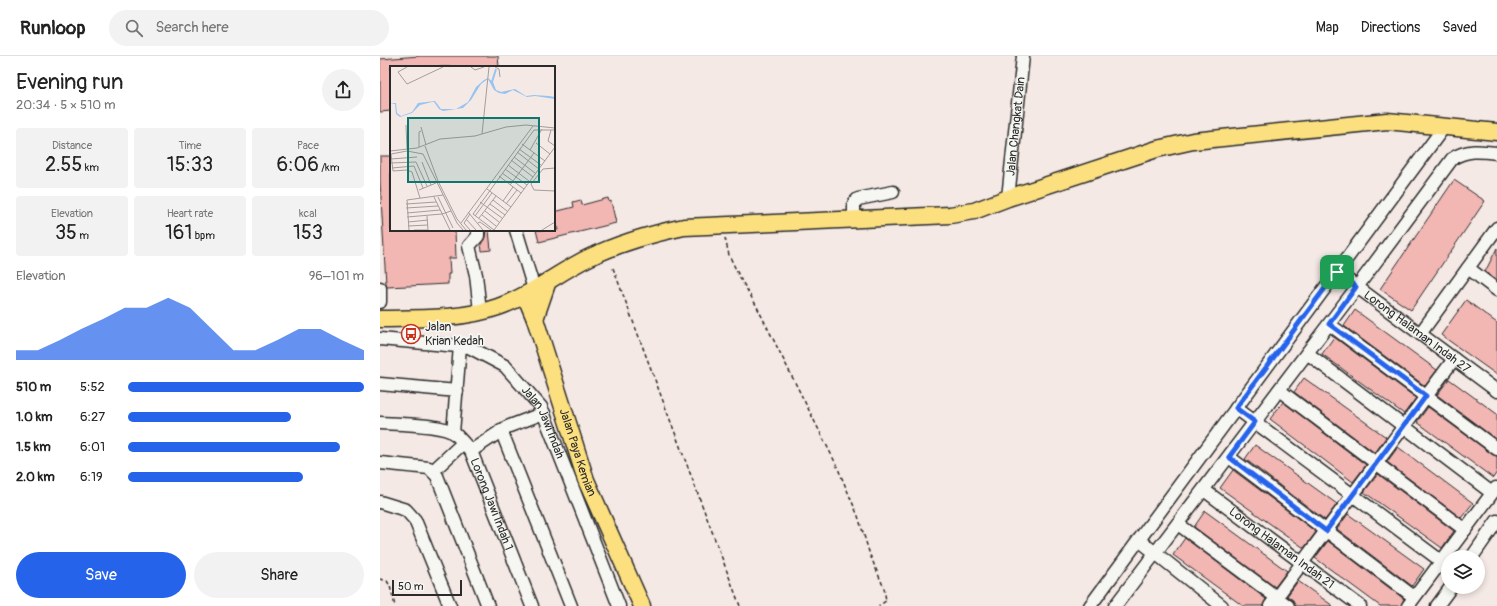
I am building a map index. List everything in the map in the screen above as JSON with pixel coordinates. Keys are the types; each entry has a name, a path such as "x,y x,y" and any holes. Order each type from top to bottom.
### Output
{"main road":[{"path":"380,319 458,316 497,308 530,292 588,258 650,234 684,227 950,215 974,211 1008,198 1158,149 1193,141 1386,120 1497,132"},
{"path":"535,319 548,281"},
{"name":"Jalan Paya Kemian","path":"530,292 535,319 586,480 642,606"}],"street":[{"name":"Jalan Changkat Dain","path":"1008,198 1023,56"},
{"path":"1090,606 1444,127"},
{"path":"1115,606 1229,457 1452,159 1460,153 1469,151 1497,153"},
{"path":"854,220 854,203 858,199 893,192"},
{"path":"1420,334 1497,228"},
{"path":"478,231 478,236 469,246 476,275 480,312"},
{"path":"516,231 530,292"},
{"path":"1468,268 1497,290"},
{"name":"Lorong Halaman Indah 27","path":"1337,272 1497,391"},
{"path":"380,288 380,302"},
{"path":"1329,324 1497,449"},
{"name":"Jalan Jawi Indah","path":"380,339 469,346 505,366 541,407 544,413 619,606"},
{"path":"380,423 420,425 453,432 460,346"},
{"path":"1307,353 1404,426 1495,490 1450,550"},
{"path":"1273,602 1454,359"},
{"path":"380,384 456,391"},
{"path":"1279,390 1465,530"},
{"path":"1229,457 1326,531 1411,602 1441,561 1236,408"},
{"path":"433,471 467,447 502,430 544,413"},
{"path":"502,430 571,606"},
{"name":"Lorong Jawi Indah 1","path":"453,432 467,447 532,606"},
{"path":"380,463 428,468 437,476 488,606"},
{"name":"Lorong Halaman Indah 21","path":"1204,490 1360,606"},
{"path":"380,502 406,510 415,520 450,606"},
{"path":"1477,550 1497,520"},
{"path":"1178,524 1273,602 1288,606"},
{"path":"1139,540 1222,606"},
{"path":"1437,606 1446,594"}],"path":[{"path":"721,225 729,255 740,278 756,305 836,464 858,516 870,555 884,588 886,601 878,606"},
{"path":"613,268 740,606"},
{"path":"380,579 387,581 390,586 395,606"}],"building":[{"path":"420,56 498,56 499,66 390,66 390,111 380,112 380,59"},
{"path":"380,156 390,156 390,231 455,231 456,258 449,258 450,274 448,274 448,284 387,287 380,181"},
{"path":"1454,180 1485,201 1411,310 1380,289"},
{"path":"608,198 609,202 611,201 616,223 539,242 536,231 558,230 555,212 574,207 573,202 581,200 582,205"},
{"path":"486,231 489,231 491,250 482,251 481,244 485,237"},
{"path":"1497,248 1497,281 1485,272"},
{"path":"1466,300 1497,323 1497,375 1441,335"},
{"path":"1355,310 1437,370 1425,386 1344,326"},
{"path":"1334,337 1416,398 1404,414 1322,354"},
{"path":"1304,378 1386,437 1375,453 1294,392"},
{"path":"1449,379 1497,414 1497,440 1437,395"},
{"path":"1283,402 1366,465 1353,482 1270,419"},
{"path":"1428,407 1493,455 1497,456 1497,472 1493,478 1417,422"},
{"path":"1255,445 1337,504 1325,520 1245,459"},
{"path":"1398,447 1473,503 1461,518 1387,462"},
{"path":"1233,470 1316,532 1304,548 1220,488"},
{"path":"1378,474 1454,531 1442,548 1364,492"},
{"path":"1205,511 1287,571 1275,587 1194,527"},
{"path":"1348,514 1424,569 1412,586 1337,529"},
{"path":"1185,538 1266,599 1263,606 1243,606 1173,555"},
{"path":"1328,541 1404,599 1401,606 1380,606 1315,558"},
{"path":"1298,581 1333,606 1295,606 1293,600 1287,596"}],"place":[{"name":"Jalan Krian Kedah","path":"411,334"}],"route":[{"path":"1337,272 1356,287 1329,324 1426,396 1326,531 1229,457 1255,422 1236,408 1337,272"}]}
